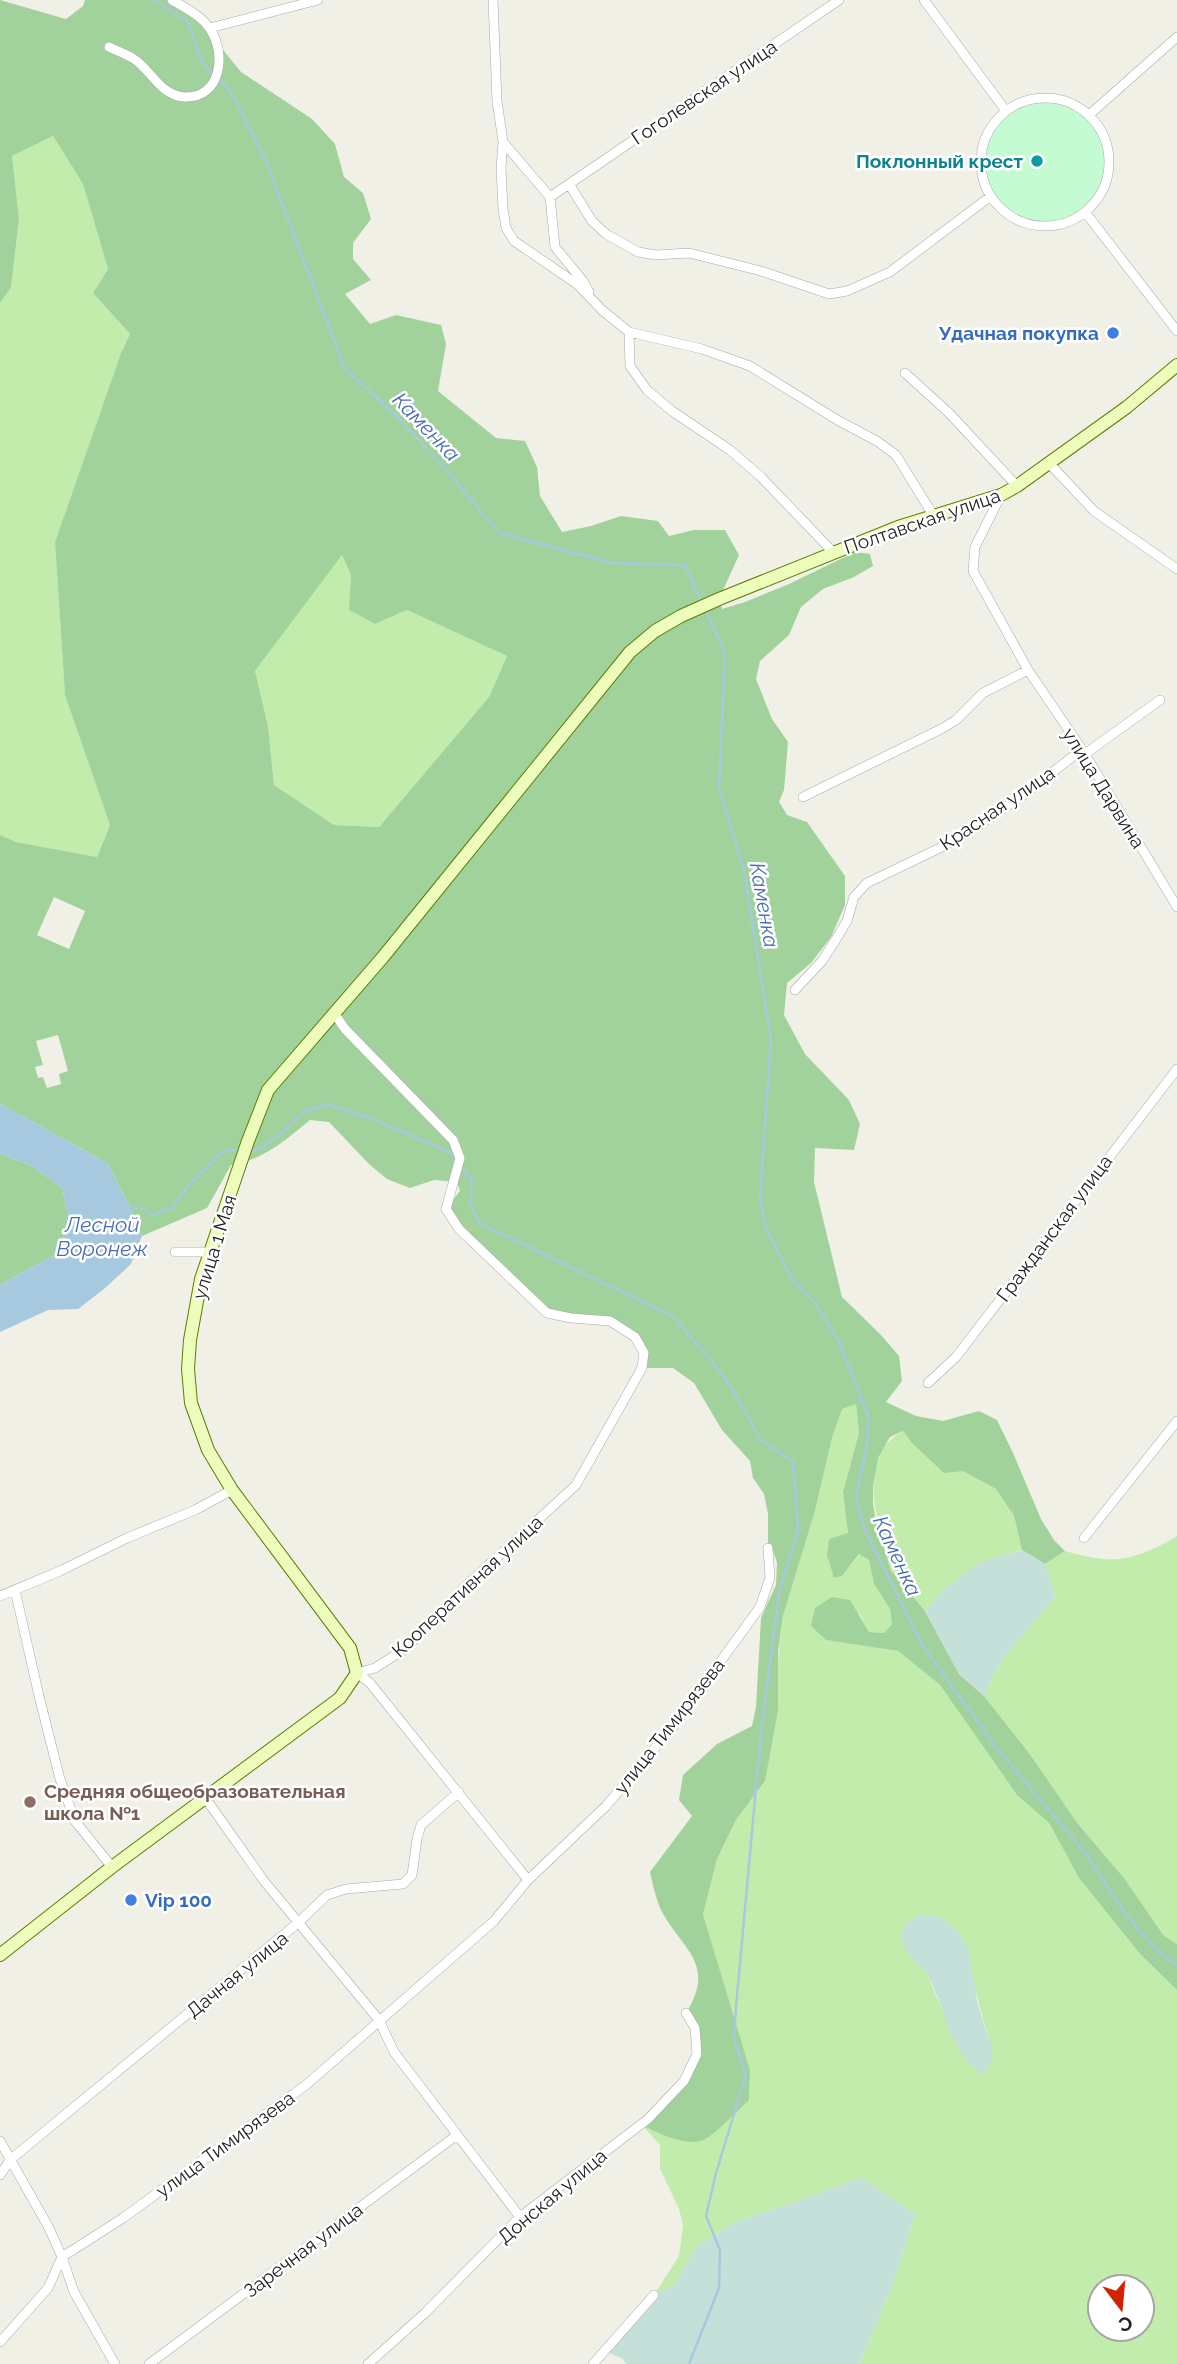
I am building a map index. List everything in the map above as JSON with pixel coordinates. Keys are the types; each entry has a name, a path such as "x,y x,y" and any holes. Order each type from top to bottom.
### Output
{"street":[{"path":"109,47 135,60 171,94 186,97 202,94 211,87 219,72 218,50 210,28 172,0"},
{"path":"210,28 318,0"},
{"path":"493,0 506,228 514,241 577,284 629,332 702,349 750,366 839,421 877,441 896,455 933,515"},
{"name":"Гоголевская улица","path":"550,197 839,0"},
{"path":"924,0 1006,111"},
{"path":"1090,115 1177,37"},
{"path":"1040,98 1075,105 1090,115 1106,143 1109,154 1108,176 1099,196 1085,212 1066,223 1045,226 1024,223 1005,212 990,196 983,179 981,160 984,141 993,124 1006,111 1022,102 1040,98"},
{"path":"503,142 550,197 555,247 583,281 592,300"},
{"path":"569,184 592,221 606,234 638,252 656,256 689,253 761,271 830,294 847,292 890,272 990,196"},
{"path":"1085,212 1177,331"},
{"path":"629,332 630,366 647,390 672,411 730,450 761,477 833,552"},
{"name":"Полтавская улица","path":"334,1013 383,957 630,652 655,631 719,599 833,552 933,515 1001,495 1127,407 1177,365"},
{"path":"905,373 948,413 1017,486"},
{"path":"1049,463 1094,511 1177,569"},
{"name":"улица Дарвина","path":"1001,495 975,547 973,570 1028,670 1085,754 1177,908"},
{"path":"803,797 933,734 956,720 982,692 1028,670"},
{"name":"Красная улица","path":"795,990 822,961 847,921 854,897 867,883 944,846 1022,796 1076,754 1085,754 1160,700"},
{"name":"улица 1 Мая","path":"334,1013 268,1090 201,1279 188,1368 191,1403 208,1450 232,1490 350,1648 357,1673"},
{"name":"Кооперативная улица","path":"1,1952 340,1698 357,1673 375,1668 405,1649 469,1583 576,1485 642,1368 644,1353 635,1338 610,1321 547,1313 459,1229 446,1209 460,1158 453,1140 345,1029 334,1013"},
{"name":"Гражданская улица","path":"928,1383 956,1357 1177,1069"},
{"path":"175,1252 210,1252"},
{"path":"1084,1538 1177,1420"},
{"path":"0,1596 195,1510 232,1490"},
{"name":"улица Тимирязева","path":"62,2257 124,2218 306,2085 494,1921 528,1880 606,1806 684,1712 760,1606 770,1578 768,1548"},
{"path":"15,1590 60,1779 75,1821 112,1867"},
{"path":"357,1673 370,1683 528,1880"},
{"name":"Дачная улица","path":"0,2175 10,2160 299,1922 327,1895 346,1889 403,1884 412,1875 416,1839 421,1825 459,1792"},
{"path":"206,1799 264,1881 379,2020 394,2052 520,2217"},
{"name":"Донская улица","path":"368,2364 425,2314 520,2217 648,2119 684,2081 696,2054 695,2028 686,2012"},
{"name":"Заречная улица","path":"149,2364 457,2135"},
{"path":"0,2141 62,2257 74,2292 115,2364"},
{"path":"0,2342 48,2288 62,2257"},
{"path":"593,2364 654,2295"}],"green space":[{"path":"0,0 66,19 83,6 85,0 172,0 210,28 241,72 312,119 335,144 344,177 363,193 371,219 353,243 353,259 371,280 345,294 370,324 396,315 441,325 446,344 438,391 496,438 525,441 537,467 540,496 562,532 621,516 658,521 669,536 694,530 725,530 739,555 719,599 722,609 789,584 855,552 870,554 873,566 823,589 801,607 789,635 760,661 756,679 772,719 788,742 784,790 779,802 787,815 807,822 845,876 845,905 831,937 811,963 787,983 784,1015 805,1054 849,1100 860,1124 854,1150 815,1148 814,1182 842,1297 899,1356 902,1381 886,1402 916,1416 943,1421 979,1411 997,1420 1041,1519 1054,1540 1065,1551 1045,1564 1022,1550 1014,1516 996,1489 963,1471 944,1473 903,1431 890,1437 878,1458 873,1486 876,1521 891,1571 925,1611 959,1674 984,1696 1029,1753 1078,1824 1124,1878 1164,1936 1177,1944 1177,1990 1140,1954 1079,1878 1049,1823 1017,1795 940,1685 898,1651 826,1640 811,1626 815,1608 832,1597 850,1600 869,1632 884,1633 892,1624 890,1609 874,1584 869,1560 859,1554 842,1576 834,1578 827,1555 829,1539 848,1533 843,1492 859,1433 856,1404 842,1409 832,1438 815,1511 783,1616 778,1653 778,1710 765,1781 736,1820 717,1859 703,1914 750,2070 749,2100 713,2133 696,2142 672,2138 641,2124 687,2075 696,2047 694,2031 686,2013 695,1996 697,1969 693,1958 661,1910 650,1872 692,1816 679,1800 683,1775 717,1744 752,1726 756,1707 761,1618 776,1585 777,1563 774,1553 768,1548 768,1514 764,1494 753,1478 750,1461 722,1430 694,1383 673,1368 642,1368 644,1353 622,1327 547,1313 459,1229 446,1209 460,1191 457,1182 434,1180 410,1188 387,1179 329,1122 310,1120 264,1154 231,1165 207,1208 142,1236 107,1163 0,1104 0,835 16,842 97,857 110,825 65,695 55,542 130,334 93,293 108,269 83,184 53,136 12,156 19,219 11,288 0,303","holes":["342,555 351,575 349,610 375,624 407,610 507,656 489,697 379,827 334,825 274,785 268,726 255,671","54,897 85,911 69,949 37,935","58,1035 68,1071 59,1074 61,1084 47,1088 43,1077 38,1078 35,1067 43,1065 36,1041"]},
{"path":"1045,98 1069,103 1090,117 1104,138 1109,162 1104,186 1090,207 1069,221 1045,226 1021,221 1000,207 986,186 981,162 986,138 1000,117 1021,103"},
{"path":"53,136 83,184 108,269 93,293 130,334 55,542 65,694 110,825 97,857 16,842 0,835 0,303 11,288 19,220 12,156"},
{"path":"342,554 351,575 349,610 375,624 407,610 507,656 489,697 379,827 334,825 274,785 268,726 255,671"},
{"path":"0,1153 31,1166 62,1187 69,1220 57,1254 0,1285"},
{"path":"856,1404 859,1433 843,1492 848,1533 839,1537 842,1576 860,1554 869,1560 874,1584 890,1609 892,1624 884,1633 869,1632 859,1613 826,1640 898,1651 940,1685 1017,1795 1049,1823 1079,1878 1140,1954 1177,1990 1177,2364 859,2364 893,2284 915,2214 862,2178 733,2223 696,2247 674,2285 654,2295 679,2256 683,2225 679,2209 660,2169 660,2145 641,2124 677,2139 749,2100 750,2070 703,1914 717,1859 736,1820 765,1781 783,1616 815,1511 842,1408","holes":["926,1972 972,1978 989,2041 947,2021"]},
{"path":"903,1431 911,1442 996,1489 1014,1516 1022,1550 994,1559 969,1573 945,1590 925,1611 890,1569 874,1501 873,1484 880,1454 889,1441"},
{"path":"1177,1536 1177,1944 1164,1936 1124,1878 1078,1824 1029,1753 984,1696 995,1671 1008,1652 1055,1597 1045,1564 1065,1551 1103,1559 1123,1558 1151,1550"}],"shaded area":[{"path":"1022,1550 1045,1564 1055,1597 1008,1652 995,1671 984,1696 959,1674 925,1611 943,1590 978,1563"},
{"path":"920,1914 942,1918 959,1933 969,1951 977,2001 993,2047 990,2063 984,2074 972,2066 963,2055 926,1973 903,1944 905,1926"},
{"path":"862,2178 915,2214 893,2284 859,2364 626,2364 623,2359 605,2351 654,2295 674,2285 696,2247 733,2223"}],"water":[{"name":"Лесной Воронеж","path":"0,1104 107,1163 142,1236 131,1264 78,1309 48,1310 0,1332 0,1285 57,1254 69,1220 62,1187 31,1166 0,1153"}],"waterway":[{"name":"Каменка","path":"154,0 188,22 201,61 214,75"},
{"name":"Каменка","path":"219,80 231,92 266,161 344,367 401,421 499,533 612,563 685,565 702,603"},
{"name":"Каменка","path":"705,609 725,653 719,788 744,871 771,1040 760,1198 766,1229 793,1280 816,1304 839,1342 869,1418 866,1451 856,1497 865,1531 921,1643 996,1747 1086,1854 1125,1913 1157,1951 1177,1965"},
{"path":"250,1150 260,1149 302,1113 325,1104 378,1121 449,1152 456,1161"},
{"path":"129,1208 137,1207 152,1215 172,1208 187,1187 223,1151 240,1150"},
{"path":"460,1166 472,1179 470,1202 479,1223 672,1316 731,1387 761,1440 793,1462 798,1530 779,1593 761,1733 736,2007 734,2039 746,2075 716,2173 706,2216 720,2250 719,2288 689,2364"}],"place":[{"name":"Поклонный крест","path":"1037,161"},
{"name":"Удачная покупка","path":"1113,333"},
{"name":"Средняя общеобразовательная школа №1","path":"30,1802"},
{"name":"Vip 100","path":"131,1900"}]}
